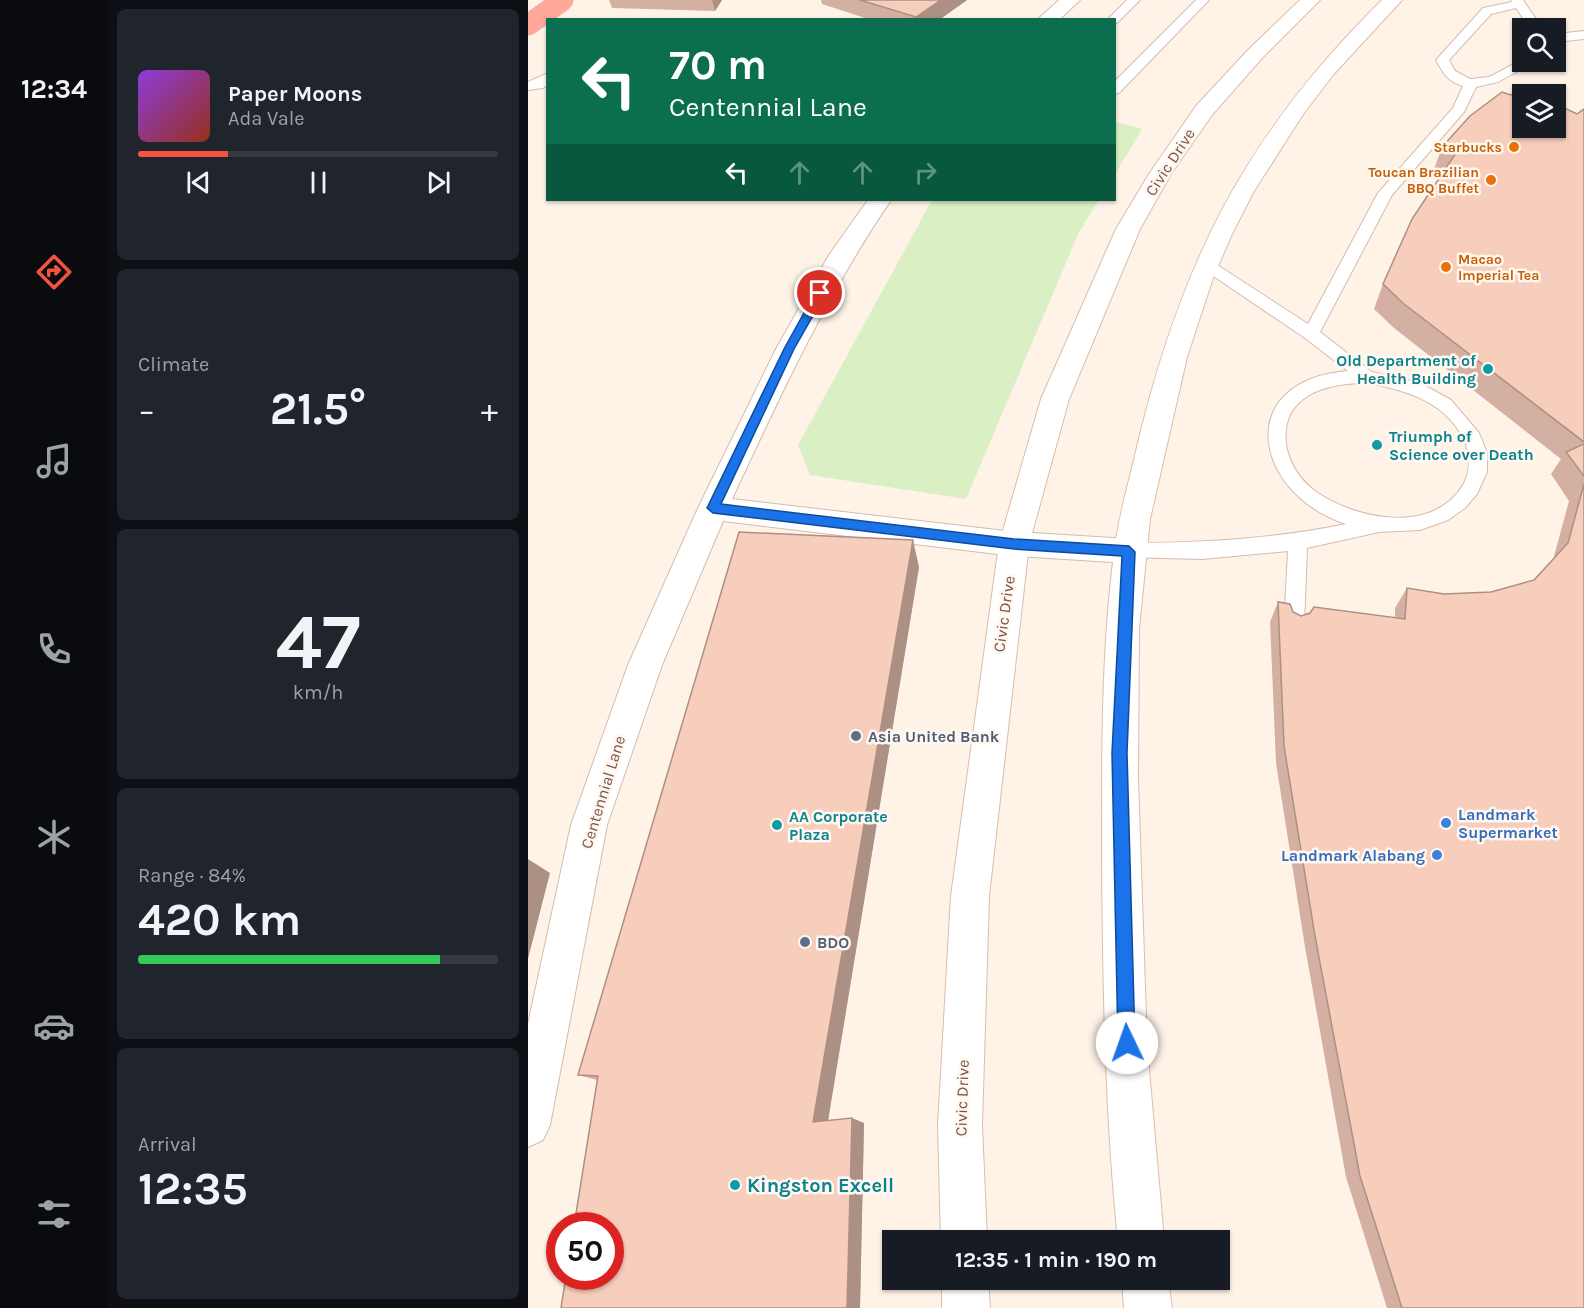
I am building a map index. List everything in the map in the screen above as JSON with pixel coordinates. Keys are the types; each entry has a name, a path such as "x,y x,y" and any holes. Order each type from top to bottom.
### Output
{"highway":[{"path":"528,25 563,0"}],"main road":[{"path":"1048,18 1071,0"},
{"name":"Civic Drive","path":"964,1230 960,1125 970,896 1014,544 1055,399 1128,229 1160,174 1204,111 1256,53 1311,0"},
{"path":"1140,1230 1131,1138 1122,924 1119,753 1129,552 1183,324 1206,265 1241,196 1280,130 1324,72 1364,27 1393,0"},
{"name":"Centennial Lane","path":"528,1125 589,825 645,665 713,508 789,349 841,255 878,201"},
{"path":"713,508 1014,544 1129,552"},
{"path":"965,1290 966,1308"},
{"path":"1146,1290 1148,1308"}],"lane":[{"path":"1115,18 1134,0"},
{"path":"1116,88 1203,0"},
{"path":"1512,71 1499,78 1471,83 1458,80 1447,72 1442,60 1453,45 1487,11 1518,2 1529,18"},
{"path":"528,17 546,22"},
{"path":"1566,37 1584,35"},
{"path":"528,86 538,85 546,79"},
{"path":"1311,334 1385,193 1460,109 1471,83"},
{"path":"1206,265 1311,334 1367,376"},
{"path":"1129,552 1202,551 1298,542 1379,525 1413,525 1442,516 1465,500 1477,479 1479,456 1470,433 1453,412 1429,395 1400,382 1367,376 1335,379 1307,388 1286,405 1275,426 1276,451 1288,476 1311,499 1343,516 1379,525"},
{"path":"1294,625 1298,542"}],"green space":[{"path":"1116,122 1142,129 1116,172"},
{"path":"931,201 1098,201 1079,232 966,499 810,475 798,445"}],"building":[{"path":"860,0 941,0 916,17"},
{"path":"1502,92 1511,95 1512,138 1566,138 1566,109 1577,114 1584,109 1584,442 1404,304 1383,284 1412,219 1456,153 1442,147 1470,116"},
{"path":"1584,444 1584,476 1566,452"},
{"name":"Landmark Alabang","path":"1584,484 1584,1308 1402,1308 1360,1176 1315,936 1284,746 1278,602 1290,604 1293,612 1301,616 1310,613 1314,607 1405,619 1407,588 1444,594 1491,592 1534,580 1568,543"},
{"path":"739,532 913,540 813,1122 852,1118 847,1308 561,1308 564,1290 624,1290 624,1212 576,1212 598,1076 578,1075"}],"place":[{"name":"Starbucks","path":"1514,147"},
{"name":"Toucan Brazilian BBQ Buffet","path":"1491,180"},
{"name":"Macao Imperial Tea","path":"1446,267"},
{"name":"Old Department of Health Building","path":"1488,369"},
{"name":"Triumph of Science over Death","path":"1377,445"},
{"name":"Asia United Bank","path":"856,736"},
{"name":"Landmark Supermarket","path":"1446,823"},
{"name":"AA Corporate Plaza","path":"777,825"},
{"name":"Landmark Alabang","path":"1437,855"},
{"name":"BDO","path":"805,942"},
{"name":"Kingston Excell","path":"735,1185"}],"route":[{"path":"820,293 789,349 713,508 1014,544 1129,552 1119,753 1127,1043"}]}
